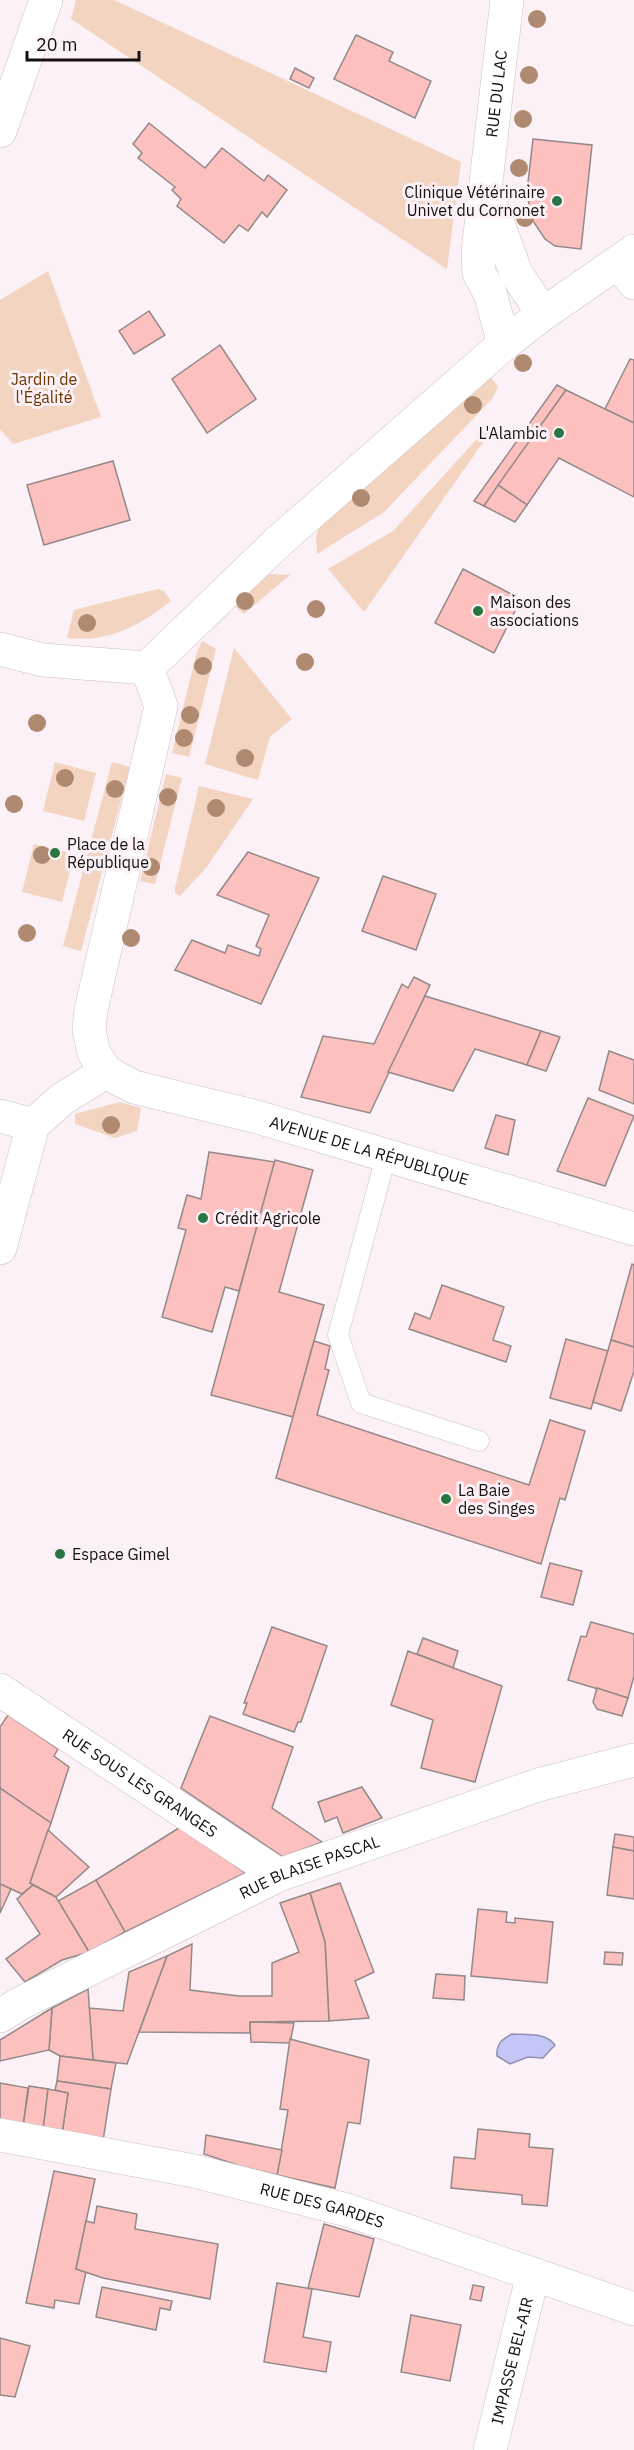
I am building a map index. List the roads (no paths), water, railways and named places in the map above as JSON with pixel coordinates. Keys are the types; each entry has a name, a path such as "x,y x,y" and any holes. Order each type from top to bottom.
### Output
{"street":[{"path":"0,131 46,0"},
{"name":"RUE DU LAC","path":"504,344 490,293 479,273 478,251 507,0"},
{"name":"RUE DU LAC","path":"484,186 516,273 543,314"},
{"path":"0,650 43,660 147,668 278,542 504,344 543,314 629,266"},
{"path":"0,1248 33,1125 62,1100 106,1072 94,1053 89,1030 91,1010 161,706 147,668"},
{"name":"AVENUE DE LA RÉPUBLIQUE","path":"106,1072 134,1087 257,1117 634,1229"},
{"path":"0,1116 33,1125"},
{"name":"RUE SOUS LES GRANGES","path":"0,1690 279,1875"},
{"name":"RUE BLAISE PASCAL","path":"0,2016 21,2003 279,1875 538,1785 634,1760"},
{"name":"RUE DES GARDES","path":"0,2135 194,2171 347,2210 634,2309"},
{"name":"IMPASSE BEL-AIR","path":"490,2450 533,2274"}],"lane":[{"path":"386,1156 338,1335 361,1403 479,1441"}],"water":[{"path":"512,2034 541,2036 555,2045 543,2058 528,2057 510,2064 497,2056 497,2052 500,2042"}],"place":[{"name":"Clinique Vétérinaire Univet du Cornonet","path":"557,201"},
{"name":"L'Alambic","path":"559,433"},
{"name":"Maison des associations","path":"478,611"},
{"name":"Place de la République","path":"55,853"},
{"name":"Crédit Agricole","path":"203,1218"},
{"name":"La Baie des Singes","path":"446,1499"},
{"name":"Espace Gimel","path":"60,1554"}],"park label":[{"name":"Jardin de l'Égalité","path":"44,388"}]}
